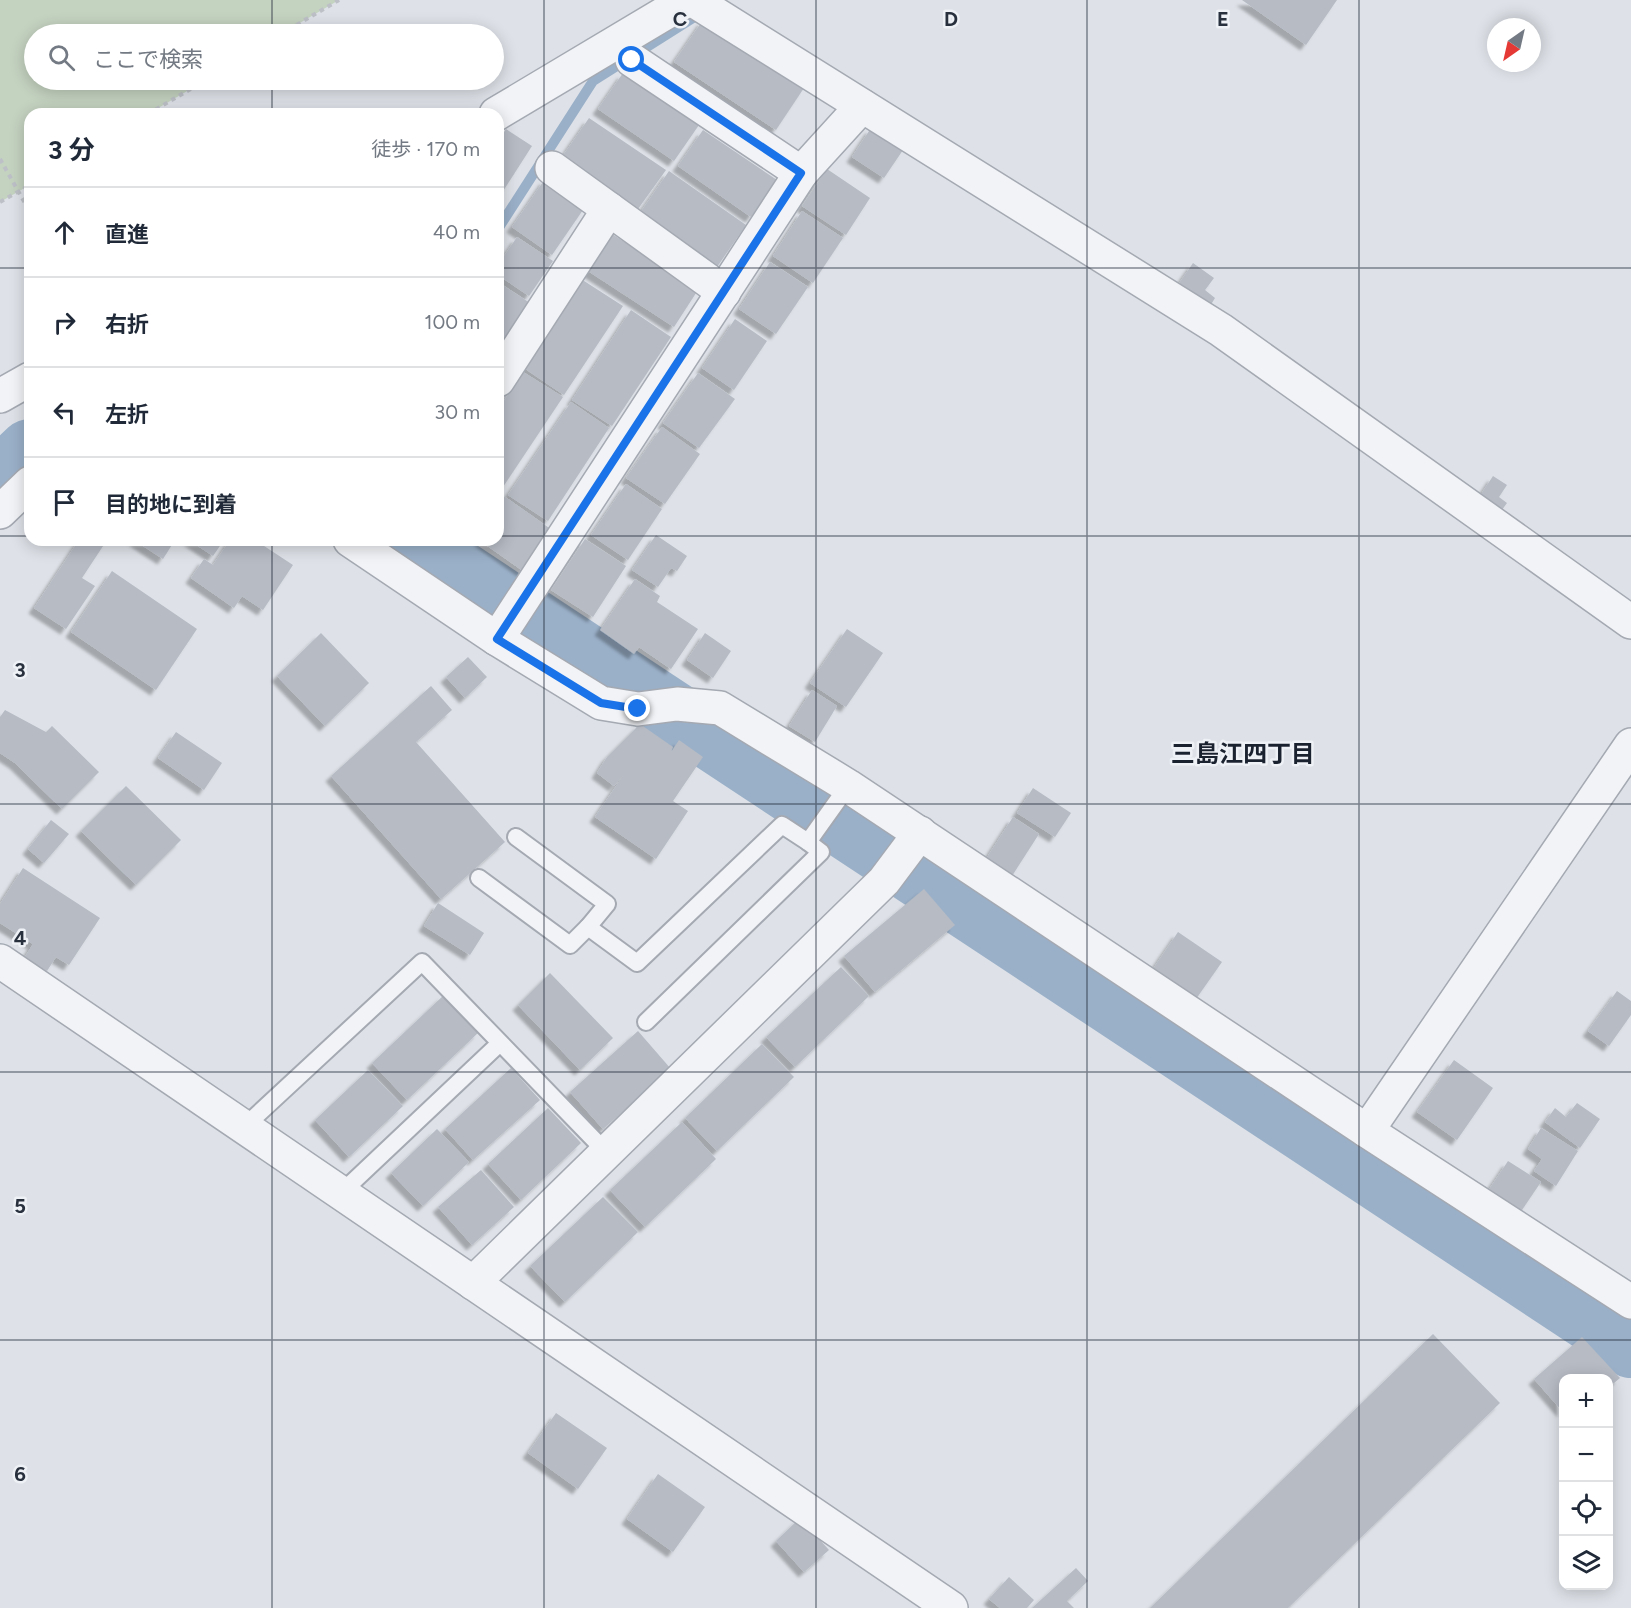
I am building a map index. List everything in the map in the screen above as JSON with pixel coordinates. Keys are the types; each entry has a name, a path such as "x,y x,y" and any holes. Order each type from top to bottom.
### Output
{"street":[{"path":"504,109 687,0"},
{"path":"693,0 1221,330 1631,622"},
{"path":"632,60 801,173"},
{"path":"497,639 801,173 862,106"},
{"path":"552,168 724,291"},
{"path":"504,371 609,209"},
{"path":"0,396 24,382"},
{"path":"0,512 24,489"},
{"path":"373,546 388,550 497,639 601,703 638,709 677,704 720,708 848,786 1367,1131 1631,1302"},
{"path":"1367,1131 1631,745"},
{"path":"473,1283 884,881 920,833"},
{"path":"0,961 951,1608"}],"lane":[{"path":"808,842 848,786"},
{"path":"588,927 637,963 782,825 821,852 646,1022"},
{"path":"479,878 570,945 588,927 607,904 516,837"},
{"path":"244,1127 422,962 607,1153"},
{"path":"341,1193 500,1043"}],"path":[{"path":"298,24 339,0"},
{"path":"158,108 189,90"},
{"path":"0,159 24,202"},
{"path":"0,202 24,188"}],"green space":[{"path":"0,0 339,0 298,24 24,24 24,90 189,90 158,108 24,108 24,188 0,202"}],"building":[{"path":"1242,0 1337,0 1306,45"},
{"path":"703,20 804,88 776,130 674,62"},
{"path":"623,73 699,125 674,161 598,109"},
{"path":"589,118 666,170 638,209 562,157"},
{"path":"871,128 903,150 884,178 852,157"},
{"path":"506,129 532,146 504,190 504,132"},
{"path":"703,130 777,180 751,217 678,166"},
{"path":"827,169 870,198 846,235 802,206"},
{"path":"669,171 746,225 717,267 640,213"},
{"path":"545,179 585,207 552,255 512,227"},
{"path":"802,211 843,238 813,283 773,256"},
{"path":"609,232 698,290 674,327 585,269"},
{"path":"517,237 553,261 529,296 504,279 504,256"},
{"path":"770,262 808,287 776,334 739,309"},
{"path":"1193,263 1214,278 1205,290 1215,298 1207,311 1176,288"},
{"path":"581,279 623,306 564,395 521,366"},
{"path":"504,286 530,303 504,340"},
{"path":"631,310 671,337 612,426 572,400"},
{"path":"735,319 767,341 734,390 702,368"},
{"path":"523,372 563,397 504,486 504,401"},
{"path":"698,373 735,399 699,448 663,423"},
{"path":"571,402 609,428 548,521 508,495"},
{"path":"662,427 700,454 665,504 626,478"},
{"path":"1493,476 1507,485 1499,497 1507,503 1499,514 1478,499"},
{"path":"626,484 662,509 628,560 591,535"},
{"path":"504,496 552,530 523,571 488,546 504,546"},
{"path":"656,535 687,556 677,571 671,568 658,587 632,570"},
{"path":"585,539 626,566 593,617 551,590"},
{"path":"75,546 103,546 82,578 95,586 66,629 34,608"},
{"path":"143,546 171,546 163,559"},
{"path":"198,546 220,546 213,556"},
{"path":"226,546 264,546 293,565 263,610 242,596 234,608 191,578 204,559 213,565"},
{"path":"112,571 197,629 156,690 71,632"},
{"path":"635,579 660,596 657,602 698,629 671,669 639,647 634,654 600,630"},
{"path":"847,629 883,653 846,707 810,683"},
{"path":"321,633 369,683 325,726 277,676"},
{"path":"705,633 731,651 713,678 687,660"},
{"path":"468,657 487,677 465,698 446,677"},
{"path":"431,686 452,710 416,742 505,842 441,899 331,776"},
{"path":"812,690 837,706 815,742 789,726"},
{"path":"5,710 46,732 52,726 99,772 62,809 15,763 0,753 0,717"},
{"path":"640,724 673,747 671,752 679,740 703,757 673,801 688,811 656,859 595,817 625,773 614,786 597,773 607,757"},
{"path":"176,732 222,763 204,790 158,758"},
{"path":"126,786 181,840 136,885 81,831"},
{"path":"1033,788 1071,813 1055,837 1017,813"},
{"path":"1013,817 1039,834 1012,876 986,859"},
{"path":"51,820 69,834 44,863 28,849"},
{"path":"23,868 100,918 69,965 56,957 47,971 25,957 33,944 0,923 0,904"},
{"path":"924,889 955,925 875,992 844,956"},
{"path":"438,903 484,933 470,955 424,926"},
{"path":"1178,932 1222,962 1196,999 1153,969"},
{"path":"841,967 869,996 795,1067 766,1037"},
{"path":"550,973 613,1038 580,1070 518,1005"},
{"path":"1617,991 1631,1001 1631,1015 1609,1046 1588,1031"},
{"path":"444,995 479,1032 407,1100 372,1063"},
{"path":"638,1031 671,1069 603,1129 570,1092"},
{"path":"762,1044 794,1077 717,1151 685,1118"},
{"path":"1454,1060 1493,1088 1457,1140 1417,1112"},
{"path":"511,1068 540,1100 473,1160 445,1129"},
{"path":"368,1070 403,1106 349,1157 315,1120"},
{"path":"1577,1103 1600,1119 1580,1148 1545,1122 1555,1108 1566,1117"},
{"path":"548,1108 581,1143 521,1200 488,1164"},
{"path":"682,1122 716,1159 645,1227 610,1190"},
{"path":"1541,1128 1578,1151 1556,1186 1534,1171 1542,1159 1528,1149"},
{"path":"437,1129 469,1162 423,1206 391,1173"},
{"path":"1508,1161 1541,1182 1520,1213 1488,1191"},
{"path":"481,1170 514,1207 472,1245 438,1207"},
{"path":"603,1197 638,1232 565,1302 530,1266"},
{"path":"1433,1334 1500,1403 1288,1608 1150,1608"},
{"path":"1582,1337 1620,1378 1613,1384 1613,1374 1559,1374 1559,1407 1534,1379"},
{"path":"556,1413 607,1448 578,1489 528,1453"},
{"path":"658,1474 705,1507 673,1552 627,1519"},
{"path":"800,1518 829,1550 804,1572 776,1541"},
{"path":"1076,1568 1088,1581 1067,1601 1074,1608 1032,1608"},
{"path":"1009,1577 1034,1600 1027,1608 1000,1608 989,1599"}],"waterway":[{"path":"504,220 593,81 704,11"},
{"path":"0,479 24,457"},
{"path":"420,546 1631,1346"}],"district":[{"name":"三島江四丁目","path":"1243,753"}],"route":[{"path":"632,60 801,173 497,639 601,703 638,709"}]}
